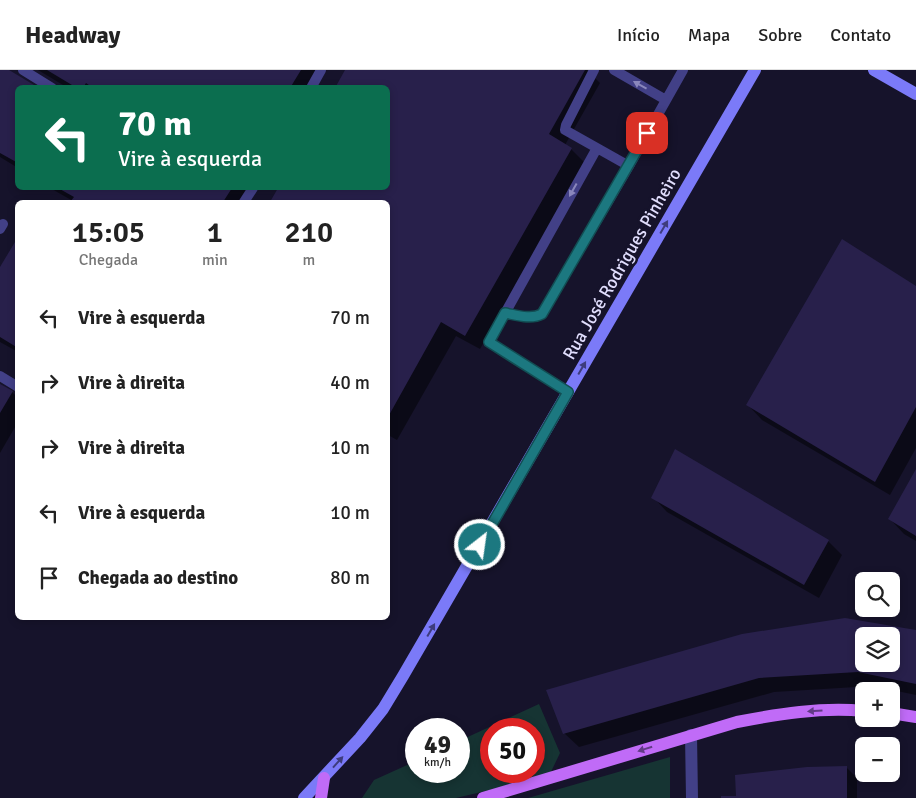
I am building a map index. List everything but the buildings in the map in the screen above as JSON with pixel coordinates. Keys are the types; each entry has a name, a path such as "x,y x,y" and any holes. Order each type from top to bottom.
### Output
{"main road":[{"name":"Rua José Rodrigues Pinheiro","path":"304,798 360,738 388,701 755,70"},
{"path":"874,70 916,94"},
{"path":"482,798 737,722 773,715 818,710 855,711"},
{"path":"900,714 916,717"},
{"path":"321,798 324,778"}],"street":[{"path":"691,735 692,798"}],"lane":[{"path":"23,70 47,85"},
{"path":"313,85 321,70"},
{"path":"594,70 565,130 629,166"},
{"path":"614,70 666,100"},
{"path":"505,313 532,317 542,314 683,70"},
{"path":"568,392 489,342 597,148"},
{"path":"0,376 15,385"}],"green space":[{"path":"539,704 545,718 509,718"},
{"path":"545,718 560,753 549,776 545,777"},
{"path":"480,731 480,783 519,783 456,798 362,798 374,780 405,766 405,783 470,783 470,736"},
{"path":"670,757 670,798 528,798"}],"route":[{"path":"480,545 568,392 489,342 505,313 532,317 542,314 647,133"}]}
